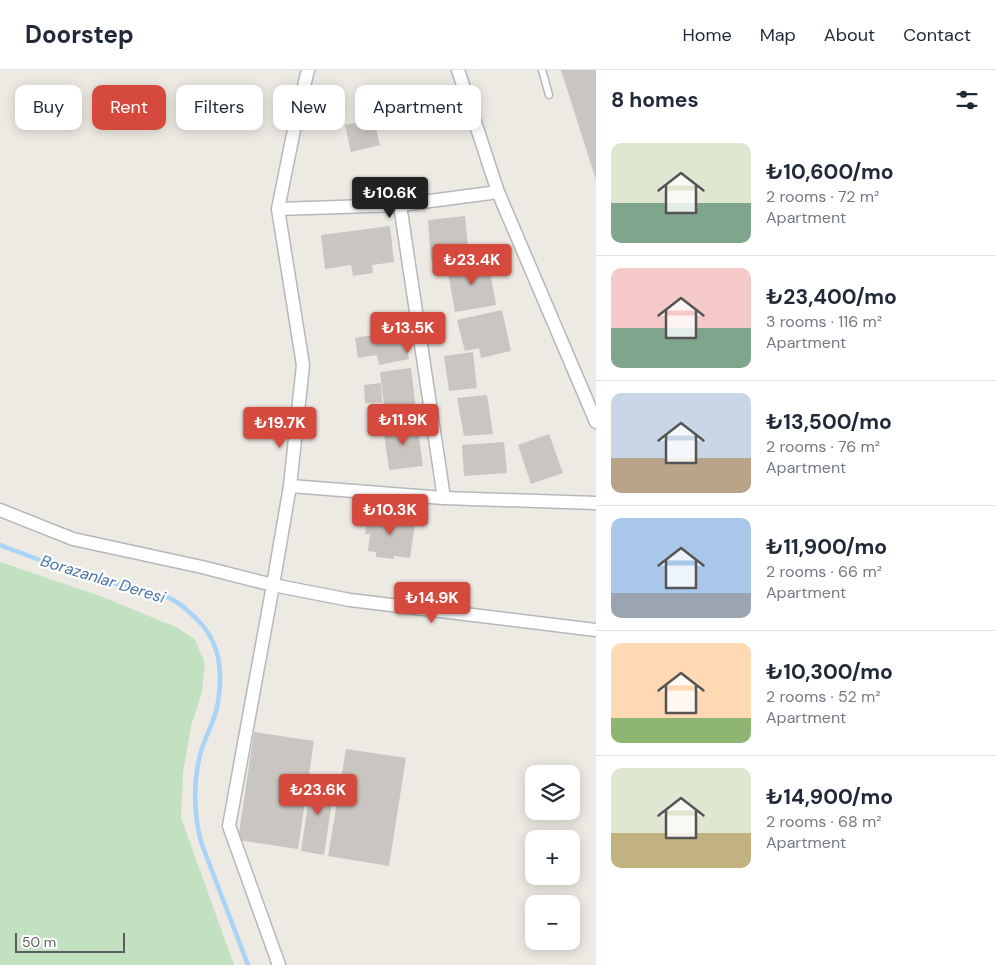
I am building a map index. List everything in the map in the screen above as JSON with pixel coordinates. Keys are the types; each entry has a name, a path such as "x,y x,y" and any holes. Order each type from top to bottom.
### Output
{"street":[{"path":"279,965 229,826 290,486 303,365 278,209 308,70"},
{"path":"458,70 498,192 596,422"},
{"path":"278,209 400,205 498,192"},
{"path":"400,205 444,498"},
{"path":"290,486 444,498 596,503"},
{"path":"0,510 72,538 202,567 272,585 350,600 596,630"}],"lane":[{"path":"542,70 549,95"}],"green space":[{"path":"0,562 100,596 178,628 195,640 205,663 202,692 191,726 183,773 181,818 234,965 0,965"}],"building":[{"path":"561,70 596,70 596,180"},
{"path":"355,123 355,130 377,130 380,145 351,152 345,125"},
{"path":"465,216 469,257 431,260 428,220"},
{"path":"390,226 394,262 372,265 373,273 353,276 351,265 325,269 321,235"},
{"path":"488,260 496,305 455,312 447,268"},
{"path":"502,310 511,351 481,358 479,348 465,351 457,320"},
{"path":"402,320 409,359 379,365 377,355 358,358 355,338 373,335 372,326"},
{"path":"473,352 477,388 449,391 444,356"},
{"path":"411,368 416,410 385,414 380,372"},
{"path":"381,383 382,402 365,403 364,385"},
{"path":"487,395 493,434 464,436 457,398"},
{"path":"417,422 423,466 389,470 383,426"},
{"path":"549,434 563,473 531,484 518,445"},
{"path":"504,442 507,473 464,476 462,445"},
{"path":"385,512 401,515 400,521 415,523 410,558 394,556 394,559 376,557 376,552 368,551 370,534 365,534 367,521 371,522 372,514 385,516"},
{"path":"254,732 314,741 298,849 238,840"},
{"path":"346,749 406,758 389,866 328,856"},
{"path":"312,777 335,781 324,855 301,851"}],"waterway":[{"name":"Borazanlar Deresi","path":"0,545 85,575 167,597 186,609 200,622 208,633 218,656 220,681 217,708 198,766 195,787 197,821 201,842 248,965"}]}
